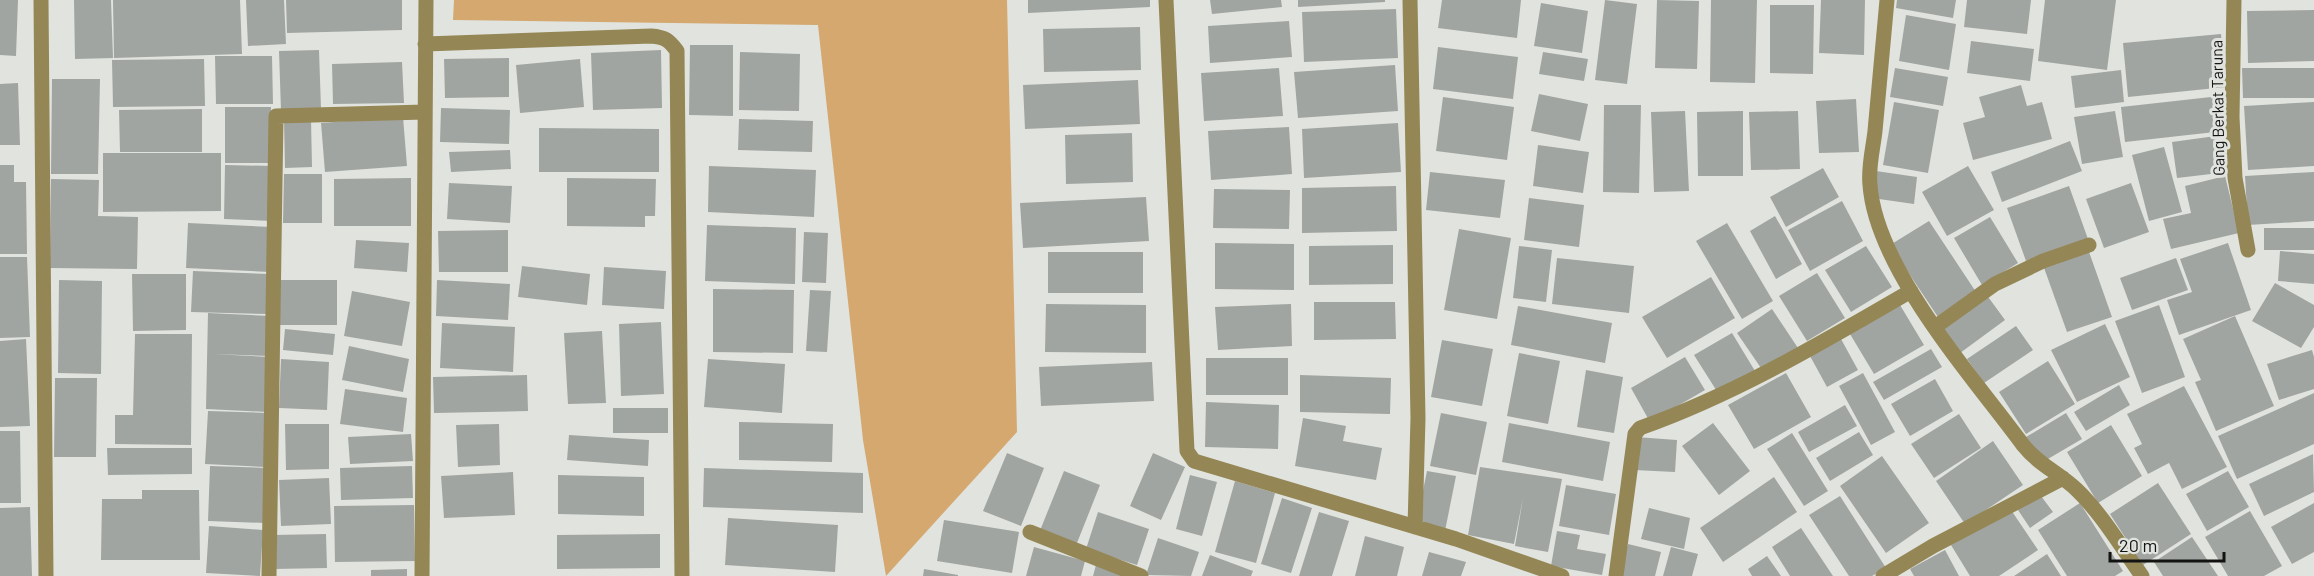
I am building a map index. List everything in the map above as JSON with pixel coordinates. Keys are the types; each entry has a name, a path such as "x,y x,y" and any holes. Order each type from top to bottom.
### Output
{"street":[{"path":"42,0 46,576"},
{"path":"422,576 426,0"},
{"path":"1166,0 1187,452 1194,461 1414,527 1562,576"},
{"path":"1410,0 1418,418 1414,527"},
{"path":"1887,0 1869,171 1878,225 1911,291 1935,327 2031,455 2039,463 2063,478 2085,498 2142,576"},
{"name":"Gang Berkat Taruna","path":"2234,0 2232,117 2235,168 2248,250"},
{"path":"425,44 662,36 670,40 677,51 682,576"},
{"path":"269,576 276,116 424,112"},
{"path":"1935,327 1995,284 2043,261 2089,245"},
{"path":"1616,576 1635,434 1640,428 1720,397 1786,364 1911,291"},
{"path":"1883,576 1933,546 2063,478"},
{"path":"1030,532 1141,576"}],"shaded area":[{"path":"454,0 1007,0 1017,432 886,576 863,440 818,25 453,20"}],"building":[{"path":"0,0 18,0 16,56 0,55"},
{"path":"74,0 111,0 113,58 75,59"},
{"path":"113,0 240,0 242,54 114,58"},
{"path":"246,0 284,0 286,44 248,46"},
{"path":"286,0 402,0 402,30 287,33"},
{"path":"1028,0 1150,0 1150,7 1028,13"},
{"path":"1210,0 1281,0 1282,7 1212,14"},
{"path":"1298,0 1385,0 1385,2 1298,7"},
{"path":"1442,0 1521,0 1517,38 1438,28"},
{"path":"1605,0 1637,4 1627,84 1595,80"},
{"path":"1657,0 1699,1 1697,69 1655,68"},
{"path":"1711,0 1757,0 1755,83 1710,82"},
{"path":"1821,0 1865,0 1864,55 1819,53"},
{"path":"1897,0 1956,0 1953,18 1896,8"},
{"path":"1967,0 2031,0 2027,34 1964,27"},
{"path":"2045,0 2116,0 2107,70 2038,61"},
{"path":"1541,3 1588,11 1582,53 1534,46"},
{"path":"1770,5 1814,5 1813,74 1770,73"},
{"path":"1396,9 1398,58 1304,62 1302,12"},
{"path":"2314,10 2314,61 2248,63 2247,11"},
{"path":"1906,15 1956,24 1949,70 1899,61"},
{"path":"1289,21 1292,57 1210,63 1208,26"},
{"path":"1140,27 1141,70 1044,72 1043,29"},
{"path":"2221,34 2226,87 2128,97 2123,43"},
{"path":"1971,41 2034,49 2030,81 1967,73"},
{"path":"690,45 733,45 733,116 689,115"},
{"path":"1438,47 1518,57 1513,99 1433,89"},
{"path":"319,50 321,109 281,111 279,51"},
{"path":"661,50 662,108 593,110 591,53"},
{"path":"740,52 800,54 799,111 739,110"},
{"path":"1543,52 1588,59 1584,81 1539,74"},
{"path":"215,56 272,56 273,104 216,104"},
{"path":"509,58 509,97 445,98 444,59"},
{"path":"204,59 205,106 113,107 112,60"},
{"path":"580,59 584,107 520,113 516,65"},
{"path":"402,62 404,103 333,104 332,64"},
{"path":"1395,65 1398,111 1298,118 1294,72"},
{"path":"1279,68 1283,116 1204,121 1201,73"},
{"path":"1895,68 1948,77 1943,106 1890,97"},
{"path":"2242,68 2314,68 2314,98 2243,98"},
{"path":"2121,70 2124,102 2075,108 2071,76"},
{"path":"52,79 100,79 98,174 51,174"},
{"path":"1138,80 1140,124 1025,129 1023,85"},
{"path":"18,83 20,145 0,145 0,84"},
{"path":"2021,85 2027,106 2042,102 2052,139 1973,160 1963,123 1985,117 1979,97"},
{"path":"1539,94 1588,104 1580,141 1531,131"},
{"path":"2220,96 2224,131 2125,142 2121,107"},
{"path":"1443,97 1514,107 1507,160 1436,151"},
{"path":"1856,99 1859,152 1819,153 1816,101"},
{"path":"1894,102 1939,110 1928,173 1883,165"},
{"path":"2314,102 2314,166 2248,170 2244,106"},
{"path":"1604,105 1641,105 1639,193 1603,192"},
{"path":"225,107 271,107 271,163 225,163"},
{"path":"441,108 510,110 509,144 440,142"},
{"path":"202,109 202,152 120,152 119,110"},
{"path":"1685,111 1689,191 1654,192 1651,112"},
{"path":"1743,111 1743,176 1698,176 1697,112"},
{"path":"1798,111 1800,169 1751,170 1749,112"},
{"path":"2115,111 2123,157 2082,164 2074,117"},
{"path":"403,117 407,166 325,172 321,123"},
{"path":"311,119 312,167 285,168 284,120"},
{"path":"739,119 813,121 812,152 738,150"},
{"path":"1398,123 1401,172 1304,178 1302,129"},
{"path":"1289,127 1292,174 1211,180 1208,131"},
{"path":"539,128 659,129 659,172 539,172"},
{"path":"1132,133 1133,182 1066,184 1065,135"},
{"path":"2223,135 2228,172 2177,178 2172,142"},
{"path":"2070,141 2082,171 2002,202 1991,172"},
{"path":"1538,145 1589,152 1583,193 1533,186"},
{"path":"2164,147 2182,212 2149,221 2132,155"},
{"path":"510,150 511,169 451,172 449,152"},
{"path":"103,153 221,153 221,211 103,212"},
{"path":"0,165 14,165 14,182 26,182 27,254 0,254"},
{"path":"225,165 274,166 272,221 224,219"},
{"path":"709,166 816,170 814,217 708,212"},
{"path":"1968,166 1994,210 1947,236 1922,192"},
{"path":"1823,168 1839,197 1786,227 1770,197"},
{"path":"1876,171 1917,177 1914,204 1872,198"},
{"path":"1430,172 1505,180 1500,218 1426,210"},
{"path":"2314,172 2314,221 2248,225 2245,176"},
{"path":"284,174 322,174 322,223 283,223"},
{"path":"2225,176 2239,233 2171,249 2163,219 2191,213 2185,186"},
{"path":"411,178 411,226 334,226 334,179"},
{"path":"567,178 656,179 655,216 645,216 645,227 567,226"},
{"path":"51,179 99,180 98,216 138,217 137,269 50,268"},
{"path":"449,183 512,186 510,223 447,219"},
{"path":"2131,183 2149,232 2104,248 2086,199"},
{"path":"1396,186 1397,231 1302,233 1302,188"},
{"path":"2069,186 2088,239 2026,261 2007,208"},
{"path":"1214,189 1290,190 1289,229 1213,228"},
{"path":"1146,197 1149,241 1023,248 1020,203"},
{"path":"1529,198 1584,205 1579,247 1524,240"},
{"path":"1842,201 1863,241 1810,271 1788,230"},
{"path":"1775,216 1802,264 1776,279 1750,231"},
{"path":"1990,217 2018,263 1982,285 1954,238"},
{"path":"1929,221 1976,292 1938,317 1890,245"},
{"path":"188,223 272,227 270,272 186,268"},
{"path":"1727,223 1773,301 1742,319 1696,241"},
{"path":"707,225 796,228 795,284 705,281"},
{"path":"2264,228 2314,228 2314,250 2264,250"},
{"path":"1459,229 1511,238 1497,319 1444,310"},
{"path":"508,230 508,272 439,272 438,231"},
{"path":"804,232 828,233 826,283 802,282"},
{"path":"356,240 409,243 407,272 354,268"},
{"path":"1215,243 1294,244 1294,290 1215,289"},
{"path":"2228,243 2251,310 2179,335 2167,300 2192,292 2180,259"},
{"path":"1393,245 1393,284 1309,285 1309,246"},
{"path":"1519,246 1552,250 1546,302 1513,298"},
{"path":"1866,246 1892,287 1851,312 1825,270"},
{"path":"2088,249 2112,317 2067,332 2043,265"},
{"path":"2280,251 2314,254 2314,284 2278,281"},
{"path":"1048,252 1143,252 1143,293 1048,293"},
{"path":"0,257 27,257 30,337 0,338"},
{"path":"1557,258 1634,266 1629,313 1552,304"},
{"path":"2176,258 2188,290 2132,310 2120,278"},
{"path":"522,266 590,274 587,305 518,297"},
{"path":"604,267 666,271 664,309 602,305"},
{"path":"193,271 270,274 268,314 191,312"},
{"path":"1817,273 1845,318 1807,341 1779,296"},
{"path":"132,274 186,274 186,330 133,331"},
{"path":"1711,277 1735,318 1667,358 1642,317"},
{"path":"59,280 102,281 101,374 58,373"},
{"path":"276,280 337,280 337,325 276,325"},
{"path":"437,280 510,284 508,320 436,316"},
{"path":"2275,283 2314,305 2314,327 2301,348 2252,321"},
{"path":"713,289 794,290 793,353 713,352"},
{"path":"810,290 831,291 827,352 806,351"},
{"path":"352,291 410,302 402,346 344,336"},
{"path":"1986,294 2005,320 1956,356 1938,329"},
{"path":"1314,302 1395,302 1396,339 1314,340"},
{"path":"1046,304 1146,305 1146,353 1045,352"},
{"path":"1291,304 1292,346 1218,350 1215,307"},
{"path":"1900,305 1924,345 1874,374 1850,334"},
{"path":"2159,305 2185,377 2142,393 2115,321"},
{"path":"1518,306 1612,323 1605,363 1511,345"},
{"path":"1772,309 1798,348 1763,371 1737,333"},
{"path":"208,313 271,316 270,356 213,354 270,357 268,412 206,409"},
{"path":"2235,316 2274,406 2216,431 2195,382 2201,380 2183,339"},
{"path":"661,322 664,394 621,396 619,324"},
{"path":"442,323 515,327 513,372 440,368"},
{"path":"2105,324 2130,377 2077,402 2051,350"},
{"path":"2016,326 2033,350 1984,383 1967,359"},
{"path":"285,329 335,334 333,355 283,350"},
{"path":"602,331 606,403 568,404 564,333"},
{"path":"1732,333 1755,371 1718,393 1694,355"},
{"path":"135,334 192,334 191,445 115,444 115,415 133,415"},
{"path":"26,339 30,426 0,427 0,341"},
{"path":"1841,339 1858,370 1827,387 1810,356"},
{"path":"1442,340 1493,349 1482,406 1431,397"},
{"path":"349,346 409,359 403,392 342,380"},
{"path":"1931,349 1942,367 1884,400 1873,382"},
{"path":"2312,350 2314,389 2279,400 2267,364"},
{"path":"1519,353 1560,361 1548,424 1507,416"},
{"path":"1685,357 1705,390 1650,422 1631,388"},
{"path":"1206,358 1288,358 1288,395 1206,395"},
{"path":"281,359 329,362 327,410 279,408"},
{"path":"708,359 785,364 782,413 704,407"},
{"path":"2048,361 2075,404 2026,434 1999,392"},
{"path":"1152,362 1154,401 1041,406 1039,367"},
{"path":"1586,370 1623,377 1614,433 1577,427"},
{"path":"1786,373 1811,417 1754,449 1728,405"},
{"path":"1863,373 1895,432 1871,445 1839,386"},
{"path":"527,375 528,411 434,413 433,377"},
{"path":"1300,375 1391,378 1390,414 1300,412"},
{"path":"55,378 97,378 96,457 54,457"},
{"path":"1935,379 1953,411 1910,436 1891,404"},
{"path":"2119,385 2130,405 2086,431 2074,412"},
{"path":"2184,386 2227,467 2182,489 2169,463 2148,474 2134,448 2142,444 2127,414"},
{"path":"345,389 407,398 403,432 340,424"},
{"path":"2314,393 2314,444 2237,479 2218,436"},
{"path":"1206,402 1279,405 1278,449 1205,447"},
{"path":"1845,405 1857,426 1809,452 1798,432"},
{"path":"613,408 668,408 668,433 613,433"},
{"path":"208,411 268,413 265,467 205,464"},
{"path":"1441,413 1487,422 1476,475 1430,466"},
{"path":"2066,413 2082,439 2041,463 2026,437"},
{"path":"1959,414 1981,448 1934,478 1911,444"},
{"path":"1303,418 1346,426 1343,441 1382,448 1376,480 1295,466"},
{"path":"739,422 833,424 832,462 739,460"},
{"path":"1509,423 1610,442 1603,481 1502,462"},
{"path":"1713,423 1750,471 1719,495 1682,446"},
{"path":"285,424 329,424 329,469 286,470"},
{"path":"499,424 500,465 458,467 456,425"},
{"path":"2111,425 2142,476 2098,503 2067,452"},
{"path":"0,431 20,431 21,503 0,503"},
{"path":"1859,432 1873,455 1830,481 1816,458"},
{"path":"1792,433 1828,491 1804,506 1767,449"},
{"path":"411,434 413,461 350,464 348,437"},
{"path":"569,435 649,440 648,466 567,460"},
{"path":"1636,437 1677,440 1675,472 1634,470"},
{"path":"1993,441 2023,485 1965,524 1936,481"},
{"path":"107,448 192,448 192,474 108,475"},
{"path":"1007,453 1044,468 1021,526 983,511"},
{"path":"1153,453 1185,467 1161,520 1130,506"},
{"path":"2313,454 2314,492 2264,516 2249,484"},
{"path":"1882,456 1929,523 1886,553 1840,486"},
{"path":"210,466 267,468 265,523 208,521"},
{"path":"412,466 413,498 341,500 340,468"},
{"path":"1480,467 1562,479 1548,552 1515,546 1523,498 1514,544 1468,535"},
{"path":"704,468 863,473 863,513 703,507"},
{"path":"1064,471 1100,485 1075,548 1039,533"},
{"path":"1427,471 1456,476 1445,531 1416,525"},
{"path":"2228,471 2249,507 2207,531 2186,494"},
{"path":"513,472 515,515 444,518 441,476"},
{"path":"558,475 644,477 644,516 558,514"},
{"path":"1190,475 1217,482 1202,536 1176,529"},
{"path":"1774,477 1797,512 1723,562 1700,528"},
{"path":"329,478 331,524 281,526 279,480"},
{"path":"1235,481 1275,493 1256,563 1215,552"},
{"path":"2158,483 2191,534 2143,565 2110,514"},
{"path":"1566,485 1616,494 1609,535 1559,526"},
{"path":"142,490 199,490 200,560 101,560 102,499 142,499"},
{"path":"2038,492 2053,512 2030,528 2016,507"},
{"path":"1840,496 1886,568 1872,576 1849,576 1809,515"},
{"path":"1282,498 1312,508 1291,573 1261,564"},
{"path":"2080,503 2123,571 2115,576 2067,576 2038,530"},
{"path":"2314,503 2314,552 2292,564 2271,527"},
{"path":"414,505 415,561 335,562 334,506"},
{"path":"30,507 32,576 0,576 0,508"},
{"path":"2009,507 2038,550 1999,576 1970,576 1951,545"},
{"path":"1649,508 1690,518 1684,549 1641,539"},
{"path":"2250,511 2282,566 2264,576 2228,576 2205,537"},
{"path":"1098,512 1149,529 1137,565 1086,549"},
{"path":"1319,512 1349,521 1332,576 1299,576"},
{"path":"728,518 838,525 835,572 725,565"},
{"path":"944,520 1019,532 1012,573 937,561"},
{"path":"209,526 263,530 260,576 206,573"},
{"path":"1801,528 1833,576 1790,576 1772,547"},
{"path":"1557,531 1580,535 1577,549 1606,554 1602,575 1551,566"},
{"path":"326,534 327,568 274,569 273,535"},
{"path":"660,534 660,568 557,569 557,535"},
{"path":"1365,536 1404,547 1397,576 1355,576"},
{"path":"2192,537 2218,576 2163,576 2154,562"},
{"path":"1158,538 1199,552 1191,576 1146,575"},
{"path":"1628,544 1661,552 1655,576 1619,576"},
{"path":"1034,547 1085,561 1081,576 1026,576"},
{"path":"1671,547 1698,554 1692,576 1663,576"},
{"path":"1945,550 1959,576 1914,576 1910,569"},
{"path":"1429,552 1466,562 1461,576 1422,576"},
{"path":"2047,554 2061,576 2014,576"},
{"path":"1210,555 1253,571 1251,576 1202,576"},
{"path":"1767,556 1781,576 1752,576 1748,569"},
{"path":"1096,565 1127,576 1093,576"},
{"path":"407,569 407,576 371,576 371,570"},
{"path":"924,569 958,575 958,576 923,576"}]}
